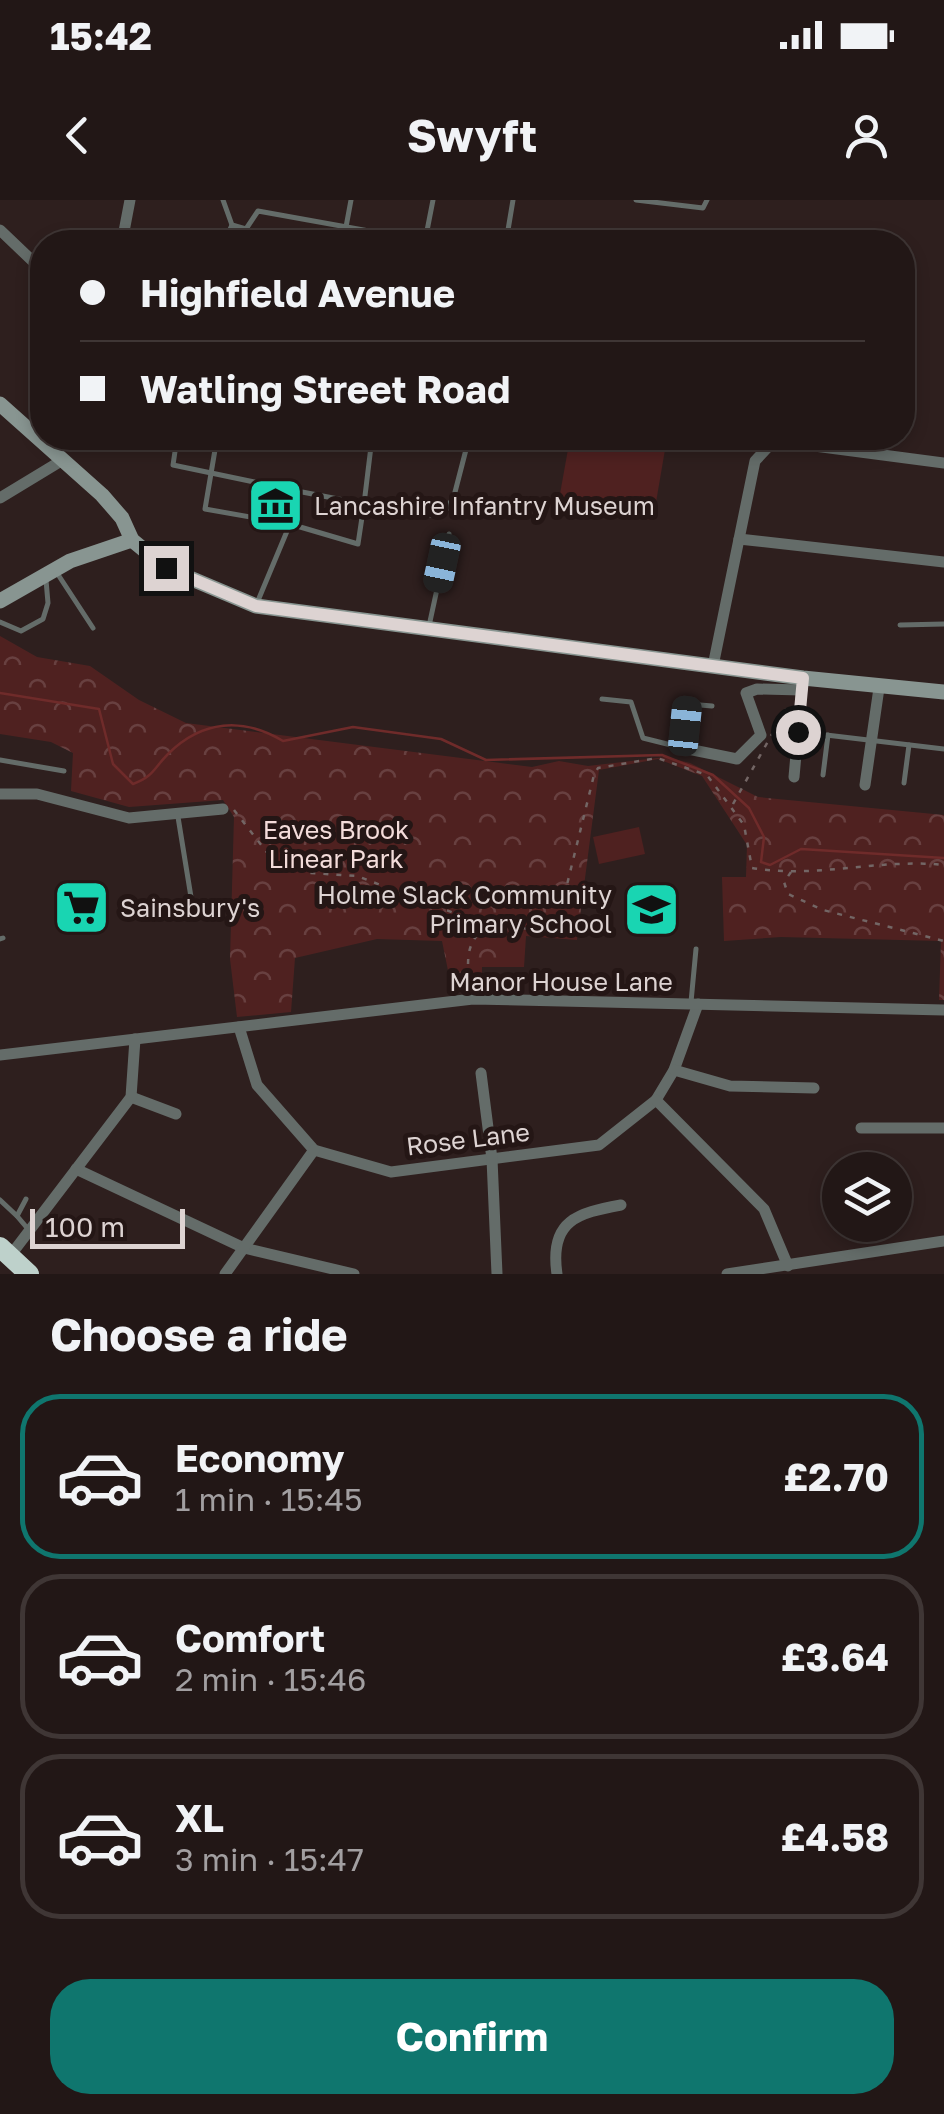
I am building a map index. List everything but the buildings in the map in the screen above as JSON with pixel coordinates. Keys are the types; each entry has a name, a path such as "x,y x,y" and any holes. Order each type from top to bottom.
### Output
{"highway":[{"path":"5,1251 30,1274"}],"main road":[{"path":"0,404 30,429"},
{"path":"52,450 102,495 122,518 132,540 166,568 256,606 713,666 802,684 944,692"},
{"path":"0,601 51,573 132,540"}],"street":[{"path":"124,230 128,202"},
{"path":"0,230 30,259"},
{"path":"713,666 755,462 768,450"},
{"path":"826,450 944,464"},
{"path":"0,498 62,461"},
{"path":"740,539 944,562"},
{"path":"683,748 737,759 761,734 746,693 802,684 794,777"},
{"path":"865,785 879,688"},
{"path":"0,794 37,794 129,818 224,810"},
{"name":"Manor House Lane","path":"0,1055 473,999 944,1010"},
{"name":"Rose Lane","path":"314,1150 391,1172 599,1145 656,1100 674,1070 694,1005"},
{"path":"225,1274 314,1150 257,1085 239,1027"},
{"path":"5,1251 30,1230 130,1097 135,1039"},
{"path":"674,1070 730,1086 814,1088"},
{"path":"482,1073 492,1159 497,1274"},
{"path":"130,1097 176,1114"},
{"path":"656,1100 764,1209 788,1266"},
{"path":"861,1128 944,1128"},
{"path":"76,1169 244,1248 354,1274"},
{"path":"556,1274 563,1229 577,1214 620,1205"},
{"path":"727,1274 944,1241"}],"lane":[{"path":"223,200 232,225 230,230"},
{"path":"232,225 246,229 258,212 260,200"},
{"path":"346,227 351,200"},
{"path":"429,230 433,200"},
{"path":"508,230 513,200"},
{"path":"636,200 703,208 707,200"},
{"path":"258,212 362,230"},
{"path":"175,450 172,465 402,515 443,515 454,496 466,450"},
{"path":"215,450 206,510 290,524 358,544 371,450"},
{"path":"256,606 290,524 297,491"},
{"path":"429,629 449,534"},
{"path":"0,622 20,632 43,619 51,573"},
{"path":"51,573 93,628"},
{"path":"900,625 944,624"},
{"path":"602,699 631,702 642,738 683,748 688,704 712,706"},
{"path":"798,732 944,749"},
{"path":"823,775 828,736"},
{"path":"904,783 909,745"},
{"path":"0,760 64,770"},
{"path":"178,816 191,897"},
{"path":"694,1005 696,949"},
{"path":"17,1216 26,1199"},
{"path":"0,1200 30,1230"}],"path":[{"path":"224,810 237,812 276,864 310,873 357,876 480,924 546,931 553,926 598,768 648,758 686,766 706,775 744,824 752,868 792,871 907,861 944,865"},
{"path":"732,805 741,792"},
{"path":"792,871 784,882 788,894 823,910 944,941"},
{"path":"473,999 468,944 473,935 492,924"}],"green space":[{"path":"568,450 665,450 653,520 558,505"},
{"name":"Eaves Brook Linear Park","path":"0,636 37,657 90,666 139,700 186,723 532,767 559,761 588,766 666,757 690,763 758,797 944,815 944,1000 939,1000 941,941 781,937 724,941 722,877 746,877 747,845 702,776 658,759 599,770 577,940 526,936 524,967 482,967 482,993 452,990 442,941 377,939 295,958 291,1012 237,1017 230,959 234,817 223,800 129,807 71,791 73,753 51,742 0,734"},
{"path":"639,827 645,854 599,864 593,837"}],"waterway":[{"path":"0,693 99,709 113,764 133,784 149,775 181,743 195,734 223,726 253,728 283,741 353,727 441,739 486,760 662,755 713,775 749,808 764,837 761,862 770,865 801,849 944,858"}],"place":[{"name":"Lancashire Infantry Museum","path":"275,506"},
{"name":"Sainsbury's","path":"81,908"},
{"name":"Holme Slack Community Primary School","path":"651,909"}],"route":[{"path":"166,568 256,606 803,678 798,732"}]}
